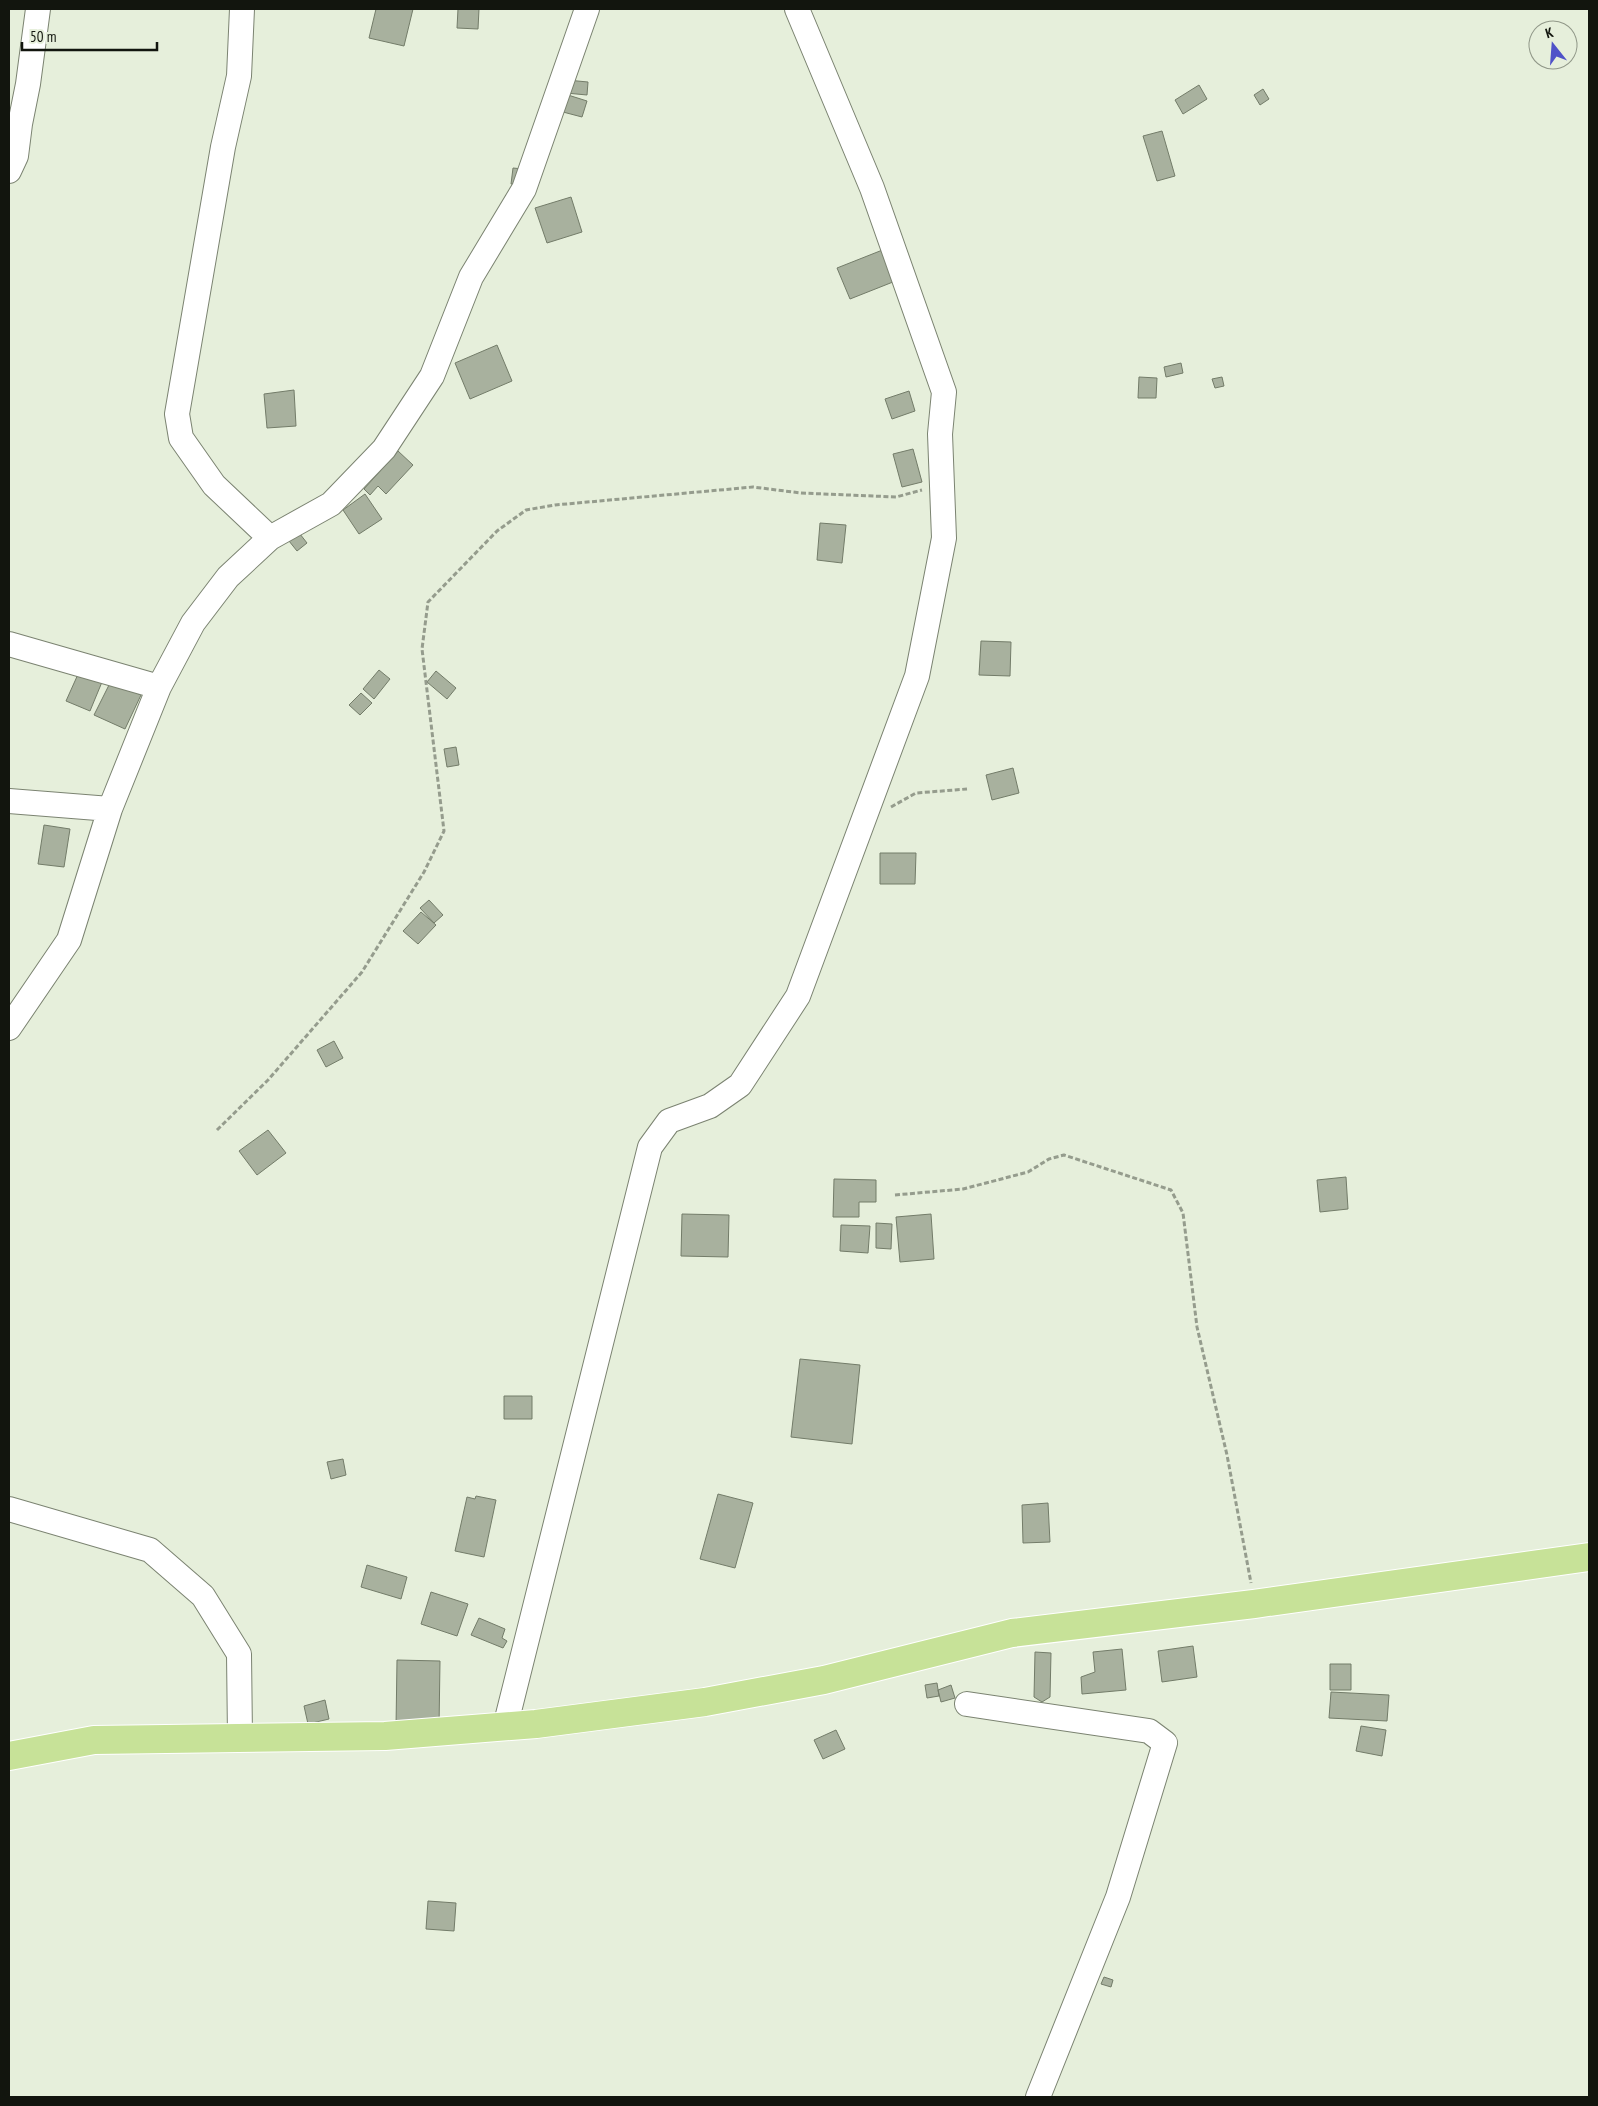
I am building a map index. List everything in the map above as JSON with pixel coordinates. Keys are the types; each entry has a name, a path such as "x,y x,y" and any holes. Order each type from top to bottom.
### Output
{"main road":[{"path":"9,1756 94,1740 385,1736 536,1724 706,1702 824,1680 1012,1633 1254,1604 1589,1557"}],"street":[{"path":"9,171 16,156 38,9"},
{"path":"242,9 238,76 223,147 177,414 181,438 214,485 270,538"},
{"path":"9,1028 69,940 110,809 158,687 193,623 228,577 270,538 331,504 384,449 432,376 470,277 524,189 586,9"},
{"path":"505,1726 650,1147 669,1122 710,1106 740,1086 798,996 917,676 944,538 940,434 944,392 872,188 797,9"},
{"path":"9,644 158,687"},
{"path":"9,801 110,809"},
{"path":"9,1509 150,1550 203,1596 239,1654 240,1737"},
{"path":"967,1704 1149,1731 1165,1743 1118,1898 1038,2097"}],"path":[{"path":"217,1130 268,1080 362,972 424,872 444,831 422,649 428,602 497,531 526,510 555,504 753,487 801,493 896,497 941,484"},
{"path":"887,809 916,793 967,789"},
{"path":"895,1195 963,1189 1028,1172 1049,1158 1064,1155 1171,1190 1183,1213 1197,1327 1227,1455 1254,1604"}],"building":[{"path":"376,9 413,9 404,46 369,38"},
{"path":"458,9 479,9 478,29 457,28"},
{"path":"567,80 588,82 587,95 566,93"},
{"path":"1199,85 1207,99 1183,114 1175,100"},
{"path":"1263,89 1269,99 1260,105 1254,95"},
{"path":"568,95 587,101 582,117 563,112"},
{"path":"1162,131 1175,176 1157,181 1143,136"},
{"path":"513,168 523,169 520,185 511,184"},
{"path":"571,197 582,232 547,243 535,208"},
{"path":"885,249 898,280 850,299 837,268"},
{"path":"497,345 512,381 470,399 455,363"},
{"path":"1181,363 1183,373 1166,377 1164,367"},
{"path":"1139,377 1157,378 1156,398 1138,398"},
{"path":"1222,377 1224,386 1215,388 1212,379"},
{"path":"294,390 296,426 267,428 264,394"},
{"path":"909,391 915,411 892,419 885,399"},
{"path":"913,449 922,482 902,487 893,454"},
{"path":"398,451 413,465 386,494 378,486 370,495 364,489"},
{"path":"365,494 382,519 359,534 343,510"},
{"path":"820,523 846,525 842,563 817,560"},
{"path":"300,534 307,543 297,551 289,541"},
{"path":"981,641 1011,642 1010,676 979,675"},
{"path":"379,670 390,679 374,699 363,689"},
{"path":"436,671 456,688 447,699 427,682"},
{"path":"79,672 102,682 90,711 66,701"},
{"path":"111,681 141,695 125,729 94,715"},
{"path":"361,693 372,703 360,715 349,705"},
{"path":"456,747 459,765 447,767 444,749"},
{"path":"1013,768 1019,793 992,800 986,775"},
{"path":"44,825 70,829 64,867 38,864"},
{"path":"880,853 916,853 915,884 880,884"},
{"path":"429,900 443,915 434,923 420,908"},
{"path":"421,912 436,925 418,944 403,931"},
{"path":"334,1041 343,1058 326,1067 317,1050"},
{"path":"268,1130 286,1153 257,1175 239,1151"},
{"path":"1346,1177 1348,1209 1320,1212 1317,1180"},
{"path":"834,1179 876,1180 876,1202 859,1202 859,1217 833,1217"},
{"path":"682,1214 729,1215 728,1257 681,1256"},
{"path":"931,1214 934,1259 900,1262 896,1217"},
{"path":"876,1223 892,1224 891,1249 876,1248"},
{"path":"841,1225 870,1226 868,1253 840,1251"},
{"path":"800,1359 860,1365 852,1444 791,1437"},
{"path":"504,1396 532,1396 532,1419 504,1419"},
{"path":"343,1459 346,1475 331,1479 327,1462"},
{"path":"718,1494 753,1503 735,1568 700,1559"},
{"path":"476,1496 496,1500 484,1557 455,1551 467,1497 475,1499"},
{"path":"1048,1503 1050,1542 1023,1543 1022,1505"},
{"path":"367,1565 407,1577 401,1599 361,1587"},
{"path":"431,1592 468,1604 457,1636 421,1624"},
{"path":"479,1618 505,1629 502,1638 507,1641 503,1648 471,1635"},
{"path":"1193,1646 1197,1677 1162,1682 1158,1651"},
{"path":"1122,1649 1126,1690 1082,1694 1081,1677 1095,1672 1093,1652"},
{"path":"1035,1652 1051,1653 1050,1697 1042,1702 1034,1697"},
{"path":"397,1660 440,1661 439,1727 396,1727"},
{"path":"1330,1664 1351,1664 1351,1690 1330,1690"},
{"path":"937,1683 939,1696 927,1698 925,1685"},
{"path":"951,1685 955,1698 941,1702 938,1690"},
{"path":"1331,1692 1389,1695 1387,1721 1329,1718"},
{"path":"325,1700 329,1719 308,1724 304,1706"},
{"path":"1361,1726 1386,1730 1382,1756 1356,1751"},
{"path":"836,1730 845,1749 823,1759 814,1740"},
{"path":"428,1901 456,1903 454,1931 426,1929"},
{"path":"1104,1977 1113,1980 1111,1987 1101,1984"}]}
